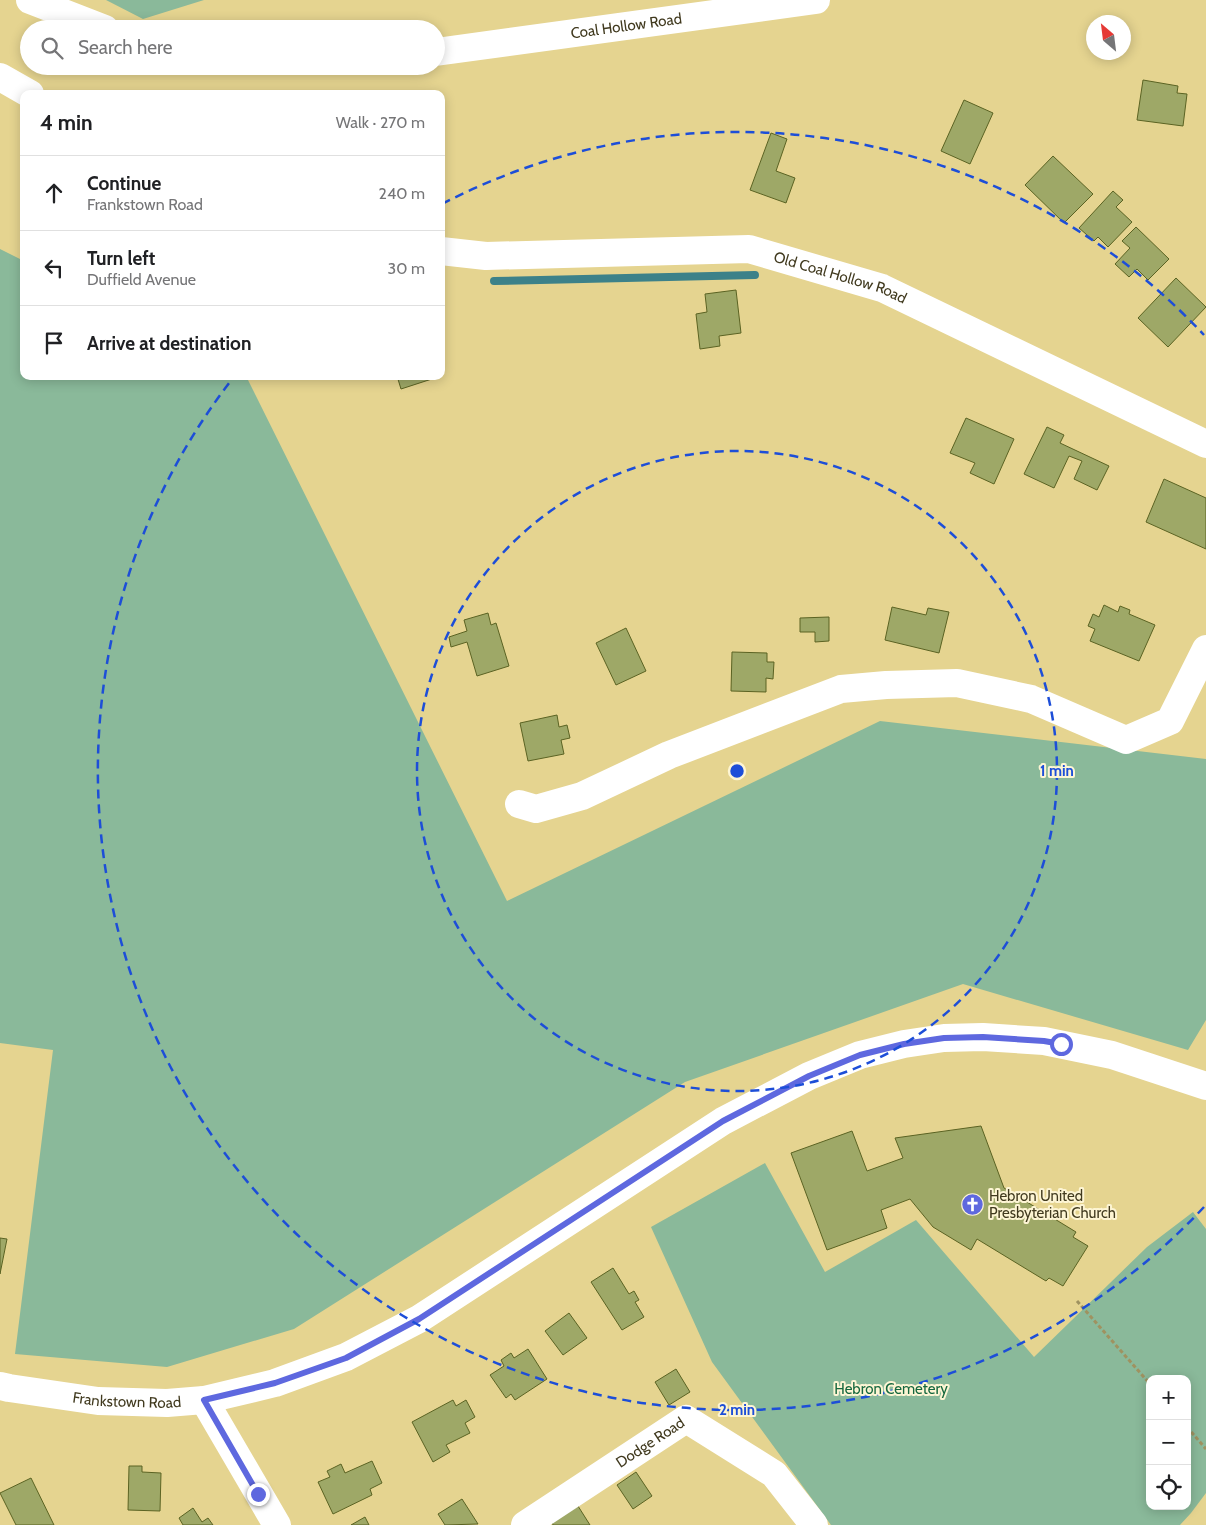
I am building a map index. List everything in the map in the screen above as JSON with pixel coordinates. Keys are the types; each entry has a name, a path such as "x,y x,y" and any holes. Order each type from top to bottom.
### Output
{"main road":[{"path":"30,0 82,20"},
{"name":"Coal Hollow Road","path":"445,51 808,0"},
{"path":"0,76 23,90"},
{"name":"Old Coal Hollow Road","path":"445,251 486,256 749,250 882,288 1206,444"},
{"path":"518,804 536,809 582,796 669,755 841,689 886,684 957,683 1031,699 1126,740 1170,721 1206,649"},
{"name":"Frankstown Road","path":"0,1386 98,1401 167,1403 204,1400 275,1383 346,1358 419,1319 723,1121 809,1076 860,1055 904,1044 944,1038 983,1037 1044,1041 1112,1054 1206,1086"},
{"path":"204,1400 277,1525"},
{"name":"Dodge Road","path":"525,1525 686,1419 774,1474 814,1525"}],"path":[{"path":"1078,1301 1146,1379"},
{"path":"1191,1432 1206,1449"}],"green space":[{"path":"106,0 204,0 143,19"},
{"path":"0,249 20,259 20,380 248,380 507,901 880,721 1206,759 1206,1020 1188,1050 963,984 685,1082 294,1329 167,1367 15,1354 53,1050 0,1043"},
{"name":"Hebron Cemetery","path":"765,1163 825,1272 916,1220 1034,1357 1147,1247 1193,1212 1206,1229 1206,1493 1180,1525 831,1525 712,1362 651,1227"}],"building":[{"path":"1143,80 1178,86 1177,93 1187,94 1183,126 1137,120"},
{"path":"964,100 993,113 970,164 941,151"},
{"path":"771,133 787,139 776,171 795,178 786,203 750,190"},
{"path":"1053,156 1093,194 1064,223 1025,185"},
{"path":"1113,191 1123,200 1116,207 1132,222 1108,247 1098,237 1094,241 1079,228"},
{"path":"1136,227 1169,259 1148,280 1137,269 1129,277 1115,264 1130,248 1122,241"},
{"path":"1176,278 1206,307 1168,347 1138,318"},
{"path":"736,290 741,333 719,336 720,346 700,349 696,314 707,312 705,294"},
{"path":"398,380 429,380 401,389"},
{"path":"966,418 1014,439 994,484 970,473 975,463 950,453"},
{"path":"1047,427 1064,435 1060,443 1109,466 1097,490 1074,479 1082,461 1069,456 1054,488 1024,474"},
{"path":"1164,479 1206,498 1206,549 1146,522"},
{"path":"1104,605 1118,612 1120,606 1130,610 1129,614 1155,625 1139,661 1090,641 1095,629 1088,626 1093,614 1099,617"},
{"path":"892,607 926,615 928,608 949,612 939,653 885,640"},
{"path":"488,613 491,625 496,623 509,666 477,676 467,642 451,647 449,637 467,631 464,620"},
{"path":"829,617 829,641 815,642 815,632 800,632 800,618"},
{"path":"626,628 646,671 616,685 596,643"},
{"path":"732,652 767,653 767,662 774,662 773,679 766,678 766,692 731,691"},
{"path":"557,715 559,727 567,725 570,738 561,740 564,754 528,761 520,723"},
{"name":"Hebron United Presbyterian Church","path":"981,1126 1004,1188 1076,1232 1073,1237 1088,1246 1063,1286 1049,1278 1046,1281 977,1239 971,1250 933,1227 910,1199 881,1210 887,1228 827,1250 791,1153 852,1131 867,1171 903,1158 895,1138"},
{"path":"0,1238 7,1239 0,1274"},
{"path":"613,1268 629,1294 634,1291 639,1300 635,1302 644,1317 622,1330 591,1282"},
{"path":"569,1313 587,1338 563,1355 545,1331"},
{"path":"528,1349 547,1379 515,1400 511,1394 506,1398 490,1375 504,1366 501,1360 511,1353 514,1358"},
{"path":"676,1369 690,1392 669,1405 655,1382"},
{"path":"453,1400 456,1406 466,1400 475,1417 465,1423 470,1433 446,1445 450,1452 433,1462 412,1422"},
{"path":"372,1461 382,1483 370,1489 372,1495 333,1514 318,1482 330,1477 327,1471 341,1464 345,1473"},
{"path":"129,1466 142,1466 142,1472 161,1473 160,1511 128,1510"},
{"path":"636,1472 652,1496 633,1509 617,1485"},
{"path":"31,1478 54,1525 16,1525 0,1493"},
{"path":"462,1499 478,1524 445,1525 438,1514"},
{"path":"578,1506 590,1525 553,1525 552,1522"},
{"path":"193,1508 202,1522 208,1518 213,1525 183,1525 179,1518"},
{"path":"365,1517 369,1525 351,1525"}],"waterway":[{"path":"494,281 755,275"}],"place":[{"name":"Hebron United Presbyterian Church","path":"973,1205"}],"route":[{"path":"258,1494 204,1400 275,1383 346,1358 419,1319 723,1121 809,1076 860,1055 904,1044 944,1038 983,1037 1061,1044"}]}
